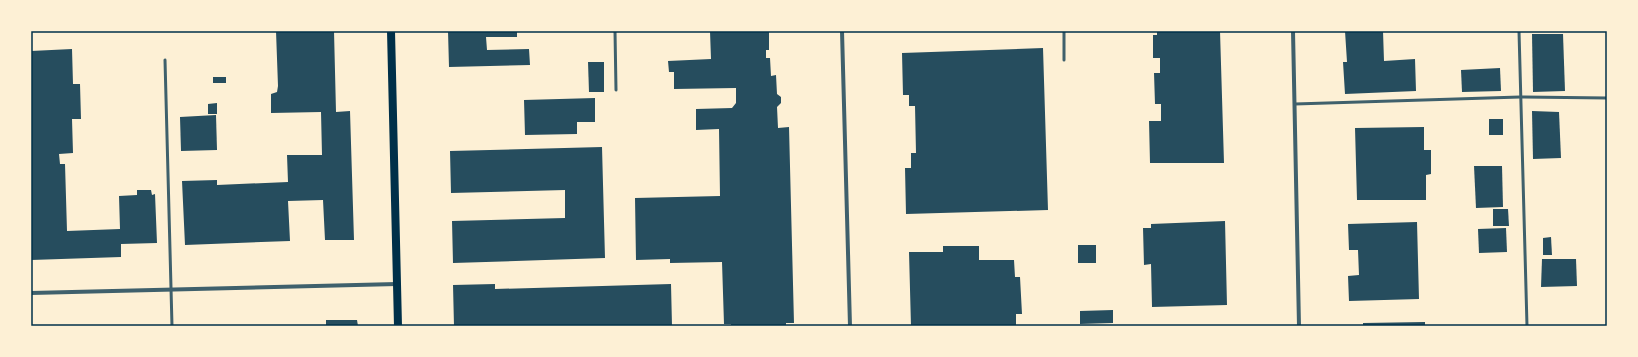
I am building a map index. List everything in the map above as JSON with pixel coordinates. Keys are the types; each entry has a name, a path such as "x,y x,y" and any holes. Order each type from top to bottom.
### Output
{"main road":[{"path":"390,31 398,326"}],"street":[{"path":"842,31 850,326"},
{"path":"1293,31 1300,326"},
{"path":"31,293 397,284"}],"lane":[{"path":"615,31 616,90"},
{"path":"1064,31 1064,60"},
{"path":"1519,31 1527,326"},
{"path":"164,60 172,326"},
{"path":"1295,104 1520,97 1607,98"}],"building":[{"path":"276,31 334,31 336,112 350,111 354,240 325,240 323,200 288,201 290,241 185,245 182,181 217,180 217,185 288,182 287,155 322,155 321,112 271,113 271,94 277,92 278,86"},
{"path":"448,31 517,31 517,37 486,37 487,50 529,49 530,65 449,67"},
{"path":"710,31 769,31 769,50 766,50 766,58 770,58 771,76 776,75 777,94 781,97 781,103 777,107 778,128 789,127 794,323 786,323 786,326 731,326 731,324 724,324 722,262 670,263 670,259 636,260 635,198 720,196 719,129 696,130 696,109 732,108 736,103 736,88 674,89 674,72 669,72 668,61 711,59"},
{"path":"1157,31 1220,31 1224,163 1150,163 1149,121 1161,121 1161,104 1155,104 1154,73 1160,73 1160,58 1153,58 1153,35 1157,35"},
{"path":"1345,31 1383,31 1384,61 1415,59 1416,91 1345,94 1343,62 1347,62"},
{"path":"1532,34 1563,34 1565,91 1533,92"},
{"path":"1043,48 1048,210 906,214 905,168 911,168 911,153 916,153 915,106 909,106 909,95 903,95 902,53"},
{"path":"72,49 73,84 80,84 81,119 72,119 73,153 59,154 60,164 65,164 67,231 120,229 119,196 137,195 137,190 151,190 152,195 155,194 157,243 121,244 121,257 31,260 31,51"},
{"path":"588,62 604,62 604,92 589,92"},
{"path":"1500,68 1501,91 1462,92 1461,70"},
{"path":"213,77 226,77 226,83 213,83"},
{"path":"595,98 595,122 577,122 577,134 525,135 524,100"},
{"path":"217,103 217,114 208,114 208,104"},
{"path":"1532,111 1559,112 1561,158 1533,159"},
{"path":"216,115 217,150 181,151 180,117"},
{"path":"1489,119 1503,119 1503,135 1489,135"},
{"path":"1424,127 1424,150 1431,150 1431,174 1426,175 1426,200 1357,200 1355,128"},
{"path":"602,147 605,258 453,263 452,221 565,218 565,190 451,193 450,151"},
{"path":"1474,166 1502,166 1503,207 1476,208"},
{"path":"1493,209 1508,209 1509,226 1493,226"},
{"path":"1225,221 1227,305 1152,307 1151,264 1144,265 1143,228 1151,228 1151,224"},
{"path":"1417,222 1419,299 1349,301 1348,276 1359,275 1358,250 1349,250 1348,224"},
{"path":"1506,228 1507,252 1479,253 1478,229"},
{"path":"1551,237 1552,255 1543,255 1543,238"},
{"path":"1078,245 1096,245 1096,263 1078,263"},
{"path":"943,246 979,246 979,260 1014,260 1015,277 1020,277 1022,314 1016,314 1016,326 911,326 909,252 943,252"},
{"path":"1542,259 1576,259 1577,286 1541,287"},
{"path":"495,284 495,289 671,284 672,326 454,326 453,285"},
{"path":"1113,310 1113,323 1080,324 1080,311"},
{"path":"326,320 357,320 358,326 326,326"},
{"path":"1425,322 1425,326 1363,326 1363,323"}]}
